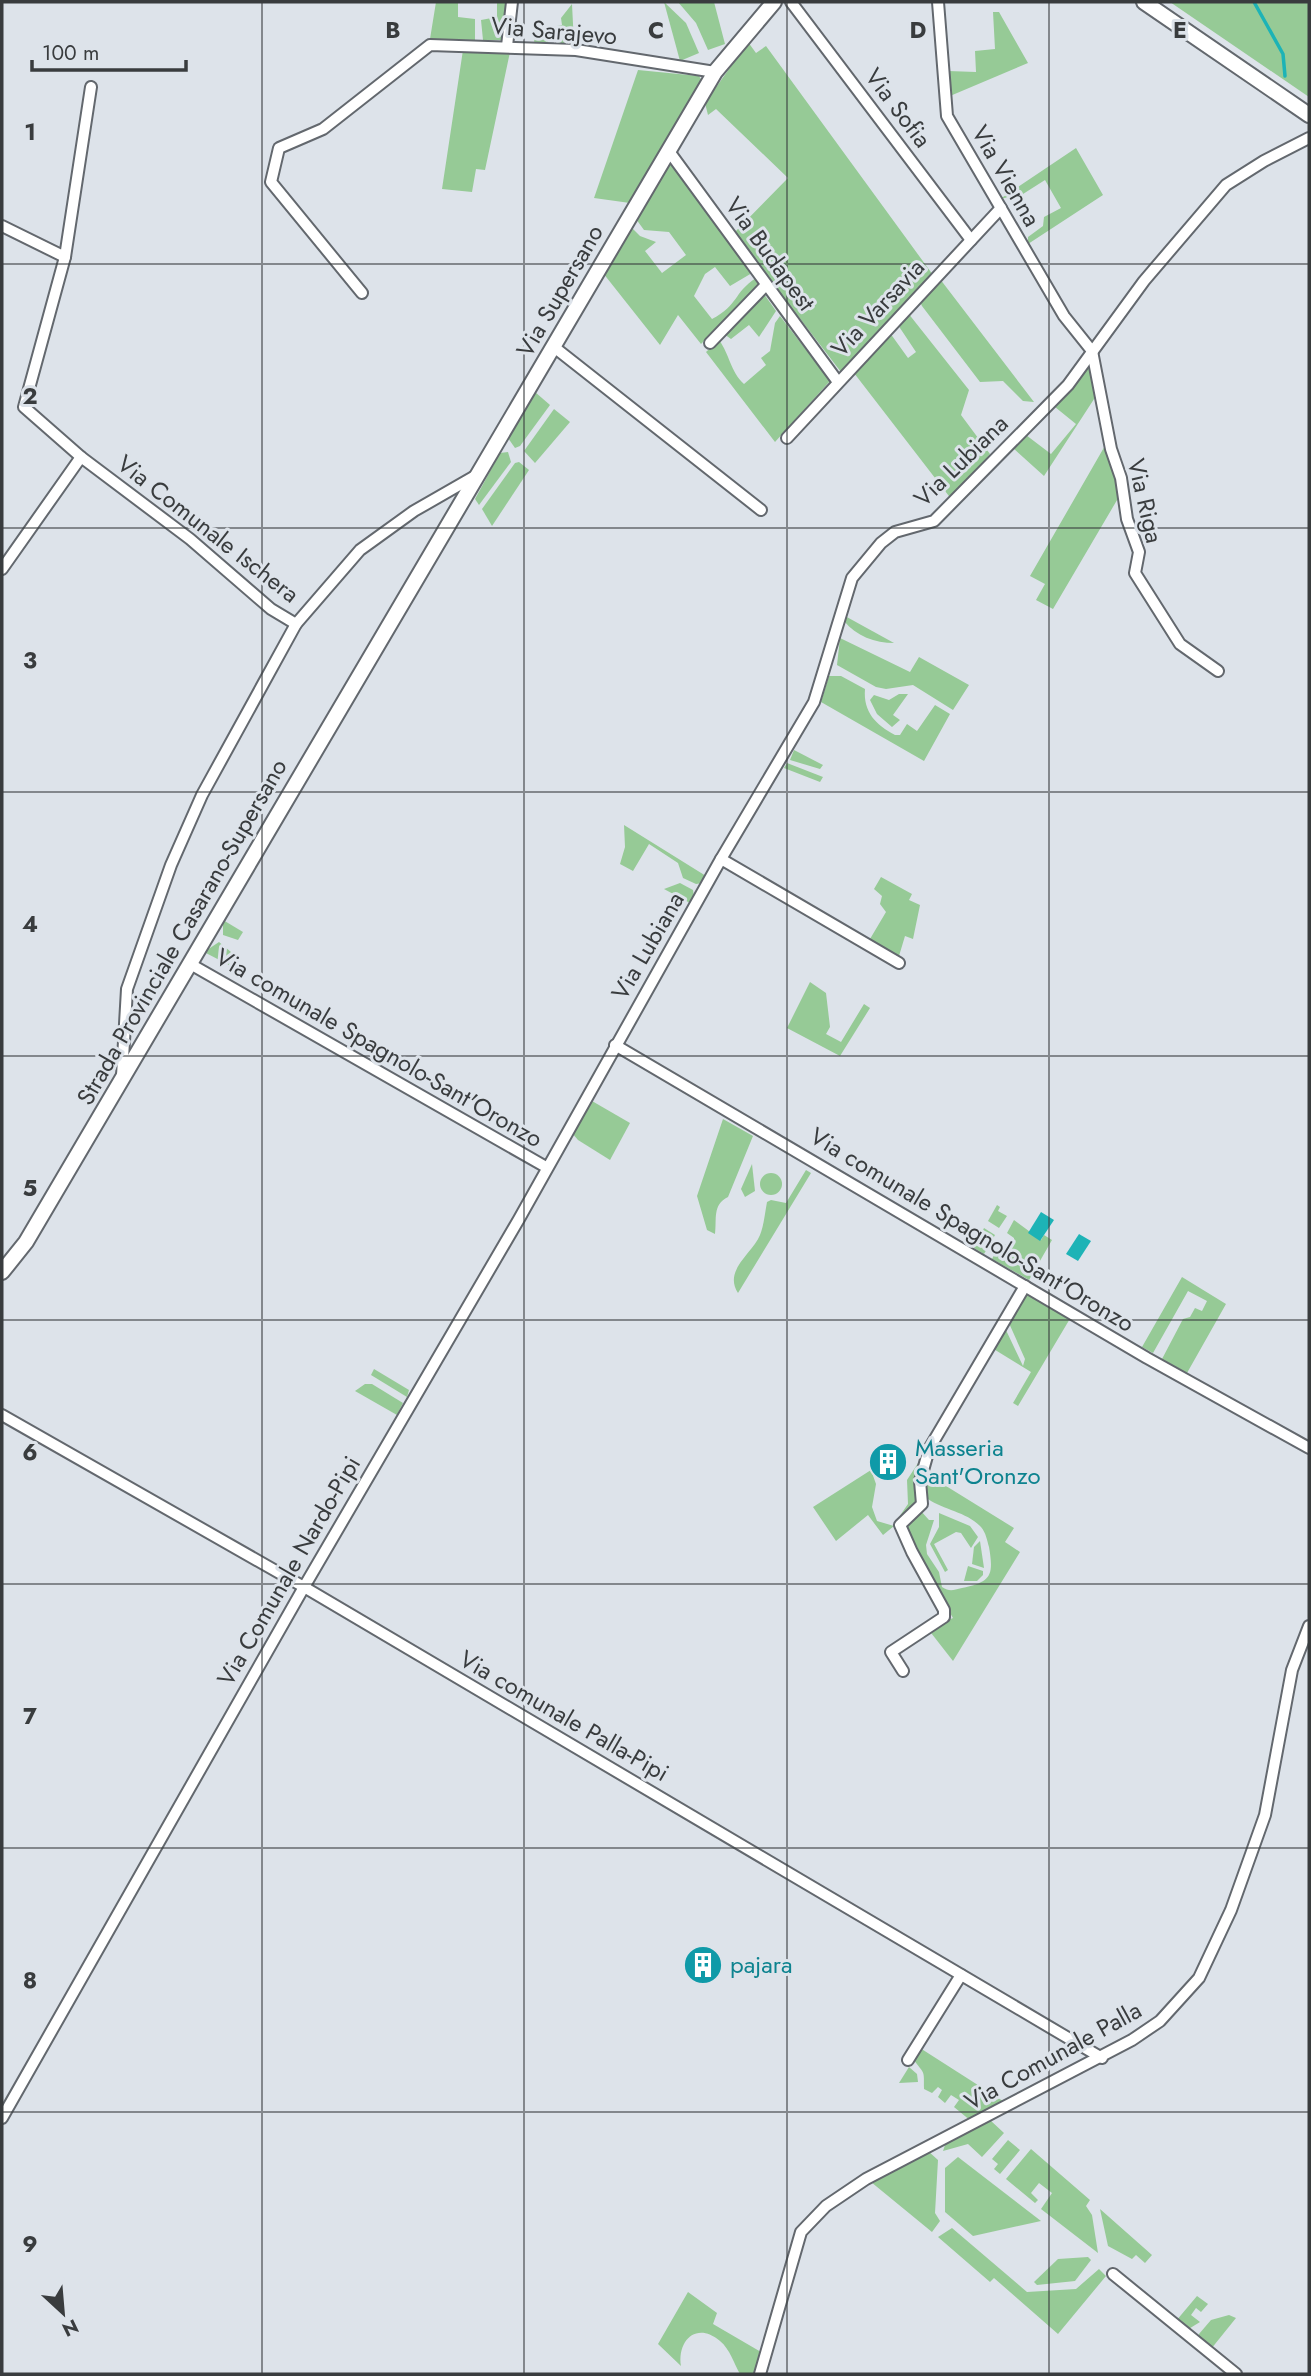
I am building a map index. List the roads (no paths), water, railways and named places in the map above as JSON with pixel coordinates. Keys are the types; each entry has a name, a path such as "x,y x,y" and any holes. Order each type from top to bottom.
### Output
{"street":[{"path":"507,46 512,2"},
{"name":"Via Supersano","path":"396,612 715,72 774,2"},
{"name":"Via Sofia","path":"791,2 971,240"},
{"name":"Via Vienna","path":"938,2 947,116 1064,316 1092,351"},
{"path":"1144,2 1309,115"},
{"name":"Via Sarajevo","path":"362,293 271,182 279,148 323,129 430,45 576,50 715,72"},
{"path":"81,457 24,407 65,257 92,87"},
{"name":"Via Lubiana","path":"615,1045 814,702 852,578 881,543 895,532 934,521 1068,385 1177,241 1226,185 1309,138"},
{"name":"Via Budapest","path":"668,150 838,382"},
{"name":"Via Varsavia","path":"787,438 1001,208"},
{"path":"2,226 65,257"},
{"path":"710,342 766,285"},
{"path":"554,347 761,510"},
{"name":"Via Riga","path":"1092,351 1127,519 1139,552 1135,573 1180,645 1218,671"},
{"name":"Via Comunale Ischera","path":"2,569 81,457 190,540 263,603 296,624 360,550 414,512 478,474"},
{"name":"Strada Provinciale Casarano-Supersano","path":"2,1272 26,1242 396,612"},
{"path":"122,1080 127,989 171,865 202,795 296,624"},
{"path":"721,859 899,963"},
{"name":"Via comunale Spagnolo-Sant'Oronzo","path":"191,965 546,1167"},
{"name":"Via comunale Spagnolo-Sant'Oronzo","path":"615,1045 1025,1286 1309,1448"},
{"name":"Via Comunale Nardo-Pipi","path":"2,2118 615,1045"},
{"path":"903,1671 891,1652 944,1617 944,1610 906,1542 900,1525 922,1504 920,1481 929,1449 1025,1286"},
{"name":"Via comunale Palla-Pipi","path":"2,1415 303,1587 1102,2058"},
{"name":"Via Comunale Palla","path":"760,2374 801,2232 808,2222 866,2179 1102,2058 1160,2021 1199,1978 1231,1910 1265,1815 1292,1670 1309,1626"},
{"path":"908,2060 961,1975"},
{"path":"1113,2274 1236,2374"}],"water":[{"path":"1041,1212 1054,1220 1040,1241 1028,1233"},
{"path":"1079,1234 1091,1241 1078,1261 1066,1254"}],"waterway":[{"path":"1254,2 1283,54 1285,76"}],"place":[{"name":"Masseria Sant'Oronzo","path":"888,1462"},
{"name":"pajara","path":"703,1965"}]}
